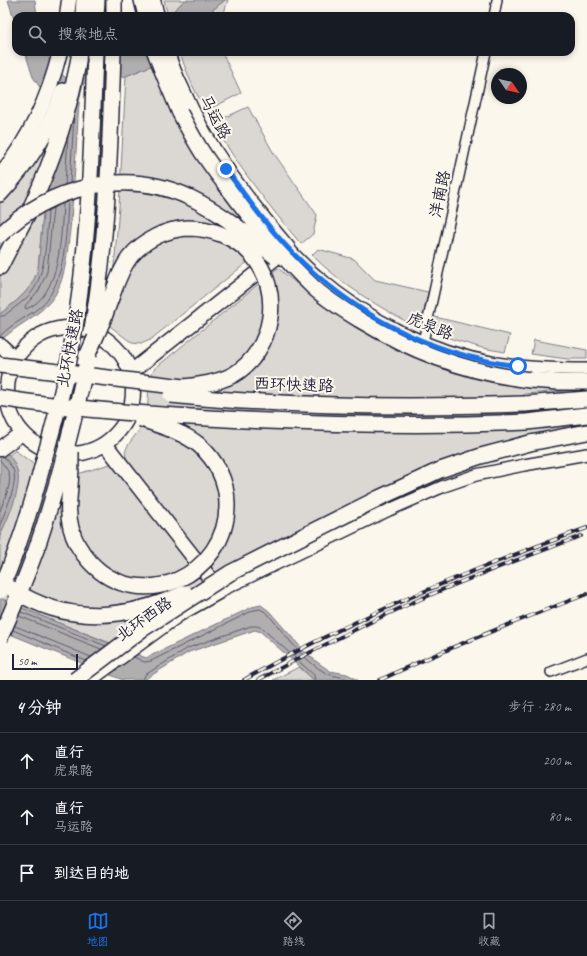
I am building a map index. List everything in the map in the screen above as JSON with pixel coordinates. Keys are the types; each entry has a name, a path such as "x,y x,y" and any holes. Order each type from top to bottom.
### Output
{"highway":[{"path":"82,12 84,0"},
{"path":"96,12 97,0"},
{"path":"114,0 114,12"},
{"path":"142,0 145,12"},
{"path":"0,194 28,159 50,122 77,56"},
{"path":"0,267 31,208 45,174 67,110 75,78 77,56"},
{"name":"北环快速路","path":"0,591 18,544 36,489 54,427 72,349 86,244 95,56"},
{"name":"北环快速路","path":"0,638 36,550 71,430 88,354 96,307 105,218 113,56"},
{"path":"157,56 171,94 202,152 255,222 314,288"},
{"path":"0,235 14,222 35,207 51,198 71,191 103,184 125,183 149,185 183,194 211,210 240,229 314,288 350,314 425,354 473,370 508,378 587,382"},
{"path":"0,365 183,386 196,386 219,381 233,375 249,362 266,336 270,320 271,304 269,291 263,273 254,258 244,247 214,232 186,228 170,231 153,238 134,252 122,268 108,307 88,354"},
{"name":"西环快速路","path":"0,374 74,384 212,399 275,404 415,407 525,404 587,399"},
{"path":"0,398 127,413 274,422 468,425 527,422 587,416"},
{"path":"71,430 68,512 74,537 83,553 100,572 124,583 147,586 176,581 189,575 200,566 210,555 220,538 224,526 227,507 227,494 223,480 210,456 194,442 176,432 127,413"},
{"path":"0,580 24,596 46,606 75,613 126,613 179,596 230,573 379,498 440,470 480,456 530,443 587,432"},
{"path":"75,680 141,630 230,573"}],"main road":[{"path":"68,12 69,0"},
{"path":"153,0 156,12"},
{"path":"0,175 17,152 36,119 48,92 59,56"},
{"name":"马运路","path":"168,56 188,104 212,148 250,202 288,248"},
{"path":"131,372 288,248"},
{"path":"61,328 78,328 93,332 108,340 119,351 124,357 131,372 133,380 133,396 130,412 120,430 105,444 88,452 79,454 60,454 43,448 35,444 22,433 13,420 7,400 7,352 25,346 38,336 61,328"},
{"path":"3,447 22,433"},
{"path":"105,444 220,591"},
{"name":"北环西路","path":"93,677 179,614 220,591"}],"street":[{"path":"495,12 497,0"},
{"name":"洋南路","path":"423,342 485,56"},
{"name":"虎泉路","path":"288,248 315,274 339,293 376,318 423,342 453,353 497,363 543,368 587,369"},
{"path":"220,591 389,510 444,486 476,475 587,454"},
{"path":"550,672 587,658"}],"shaded area":[{"path":"164,0 185,0 172,12 167,12"},
{"path":"225,0 228,0 224,12 210,12"},
{"path":"181,56 224,56 241,93 210,109 206,107 196,93"},
{"path":"153,65 164,95 172,111 215,182 264,244 260,252 150,340 141,344 132,343 102,320 113,273 115,256 126,76"},
{"path":"248,107 273,152 317,215 313,234 301,244 254,186 213,123"},
{"path":"52,134 38,269 32,284 23,295 0,314 0,204"},
{"path":"318,249 354,259 375,280 428,292 424,312 418,328 375,304 336,277 312,255"},
{"path":"278,268 302,288 353,324 379,340 436,366 465,375 495,381 580,388 580,390 524,394 526,428 564,426 564,430 540,434 213,575 129,464 126,455 126,448 141,427 145,418 148,406 151,375 154,369"},
{"path":"435,317 510,335 505,352 482,348 439,335 435,331"},
{"path":"534,340 587,350 587,359 567,359 531,354"},
{"path":"14,451 36,466 54,471 81,473 113,463 206,581 113,644 0,598 0,536 12,505 18,479 17,470 8,456"},
{"path":"299,667 314,680 273,680"}],"water":[{"path":"8,0 35,0 36,12 12,12"},
{"path":"185,0 225,0 210,12 172,12"},
{"path":"26,56 47,56 55,67 77,88 87,56 168,56 153,65 126,76 84,83 81,90 79,103 70,230 66,264 62,280 55,295 43,309 0,342 0,314 23,295 32,284 38,269 52,134 51,104 33,77"},
{"path":"0,444 14,463 17,470 18,486 10,513 0,536"},
{"path":"0,598 146,658 252,607 261,605 269,611 304,651 317,662 330,671 347,674 358,680 314,680 261,632 255,630 189,652 144,680 123,680 0,630"}],"railway":[{"path":"244,680 285,657 412,596 455,578 587,528"},
{"path":"258,680 340,637 402,607 581,536"},
{"path":"380,680 456,646 587,594"}],"route":[{"path":"226,169 263,220 288,248 330,287 359,307 408,336 423,342 453,353 518,366"}]}
